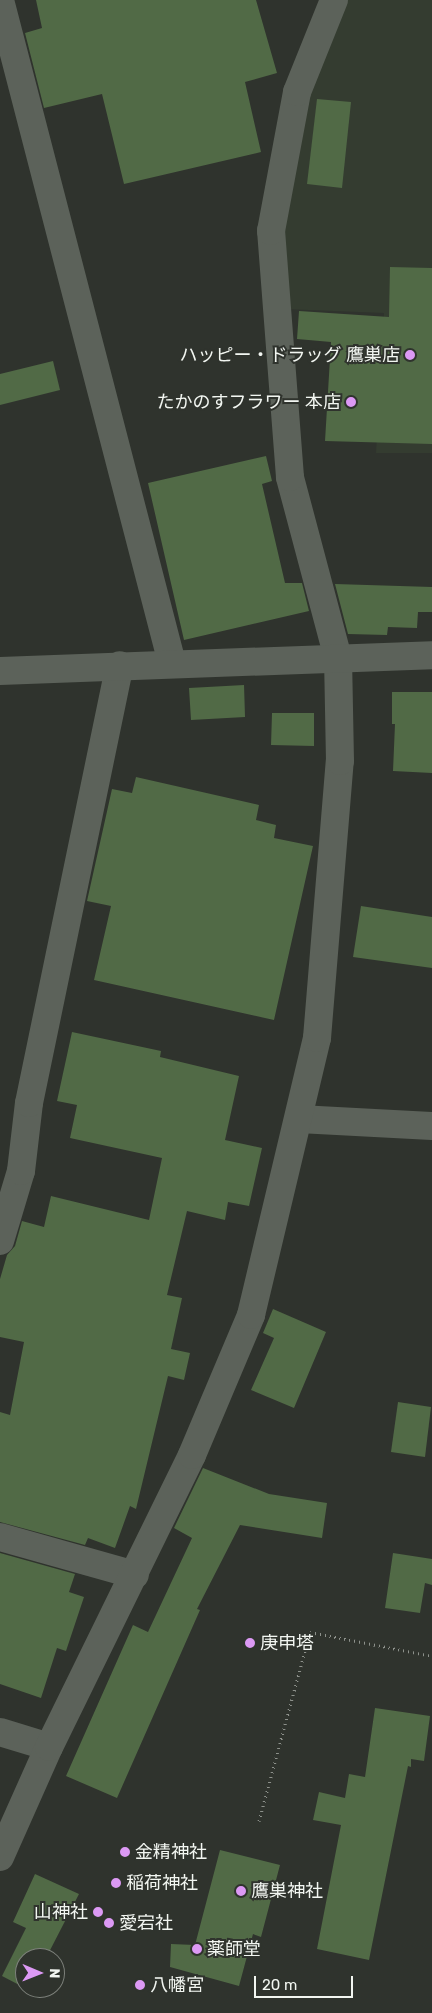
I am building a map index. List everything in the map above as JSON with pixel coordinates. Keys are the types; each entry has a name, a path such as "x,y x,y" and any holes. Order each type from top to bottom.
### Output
{"street":[{"path":"0,0 172,663"},
{"path":"0,1857 49,1747 135,1575 192,1455 251,1315 317,1038 340,761 338,658 290,477 272,231 297,92 334,0"},
{"path":"0,672 120,665 432,655"},
{"path":"0,1241 20,1170 29,1103 120,665"},
{"path":"299,1118 432,1126"},
{"path":"0,1536 135,1575"},
{"path":"0,1732 49,1747"}],"path":[{"path":"258,1820 310,1632 432,1656"}],"shaded area":[{"path":"344,0 432,0 432,453 376,453 384,313 284,309 278,251 309,88"}],"building":[{"path":"36,0 256,0 277,73 245,82 261,152 124,184 102,94 44,108 25,33 42,28"},
{"path":"317,99 351,102 342,188 307,184"},
{"path":"390,267 432,268 432,444 325,441 331,342 297,339 299,311 389,317"},
{"path":"53,361 60,390 0,405 0,374"},
{"path":"266,456 272,481 262,484 285,583 302,583 309,611 184,640 148,483"},
{"path":"335,584 432,587 432,612 418,612 417,628 388,627 387,635 348,634"},
{"path":"244,685 245,717 191,720 189,688"},
{"path":"392,692 432,692 432,773 393,771 395,724 392,724"},
{"path":"272,713 314,713 314,746 271,745"},
{"path":"136,777 259,805 256,820 276,825 274,838 313,846 274,1020 94,980 111,906 87,901 112,789 132,793"},
{"path":"361,906 432,917 432,968 353,957"},
{"path":"72,1032 161,1051 160,1057 239,1076 225,1140 262,1148 249,1206 228,1202 225,1220 187,1211 167,1295 182,1298 171,1349 190,1353 184,1380 168,1376 136,1509 130,1506 115,1548 88,1538 85,1545 0,1522 0,1412 10,1415 24,1342 0,1337 0,1279 7,1255 15,1246 22,1221 44,1227 51,1196 149,1220 162,1158 70,1138 77,1105 57,1101"},
{"path":"273,1309 326,1332 294,1408 251,1390 274,1338 263,1333"},
{"path":"398,1402 431,1407 425,1457 391,1452"},
{"path":"203,1468 269,1494 327,1503 322,1538 240,1525 197,1609 200,1610 117,1798 66,1776 133,1625 148,1632 192,1538 174,1528"},
{"path":"0,1553 75,1574 69,1592 84,1597 66,1651 57,1648 41,1698 0,1684"},
{"path":"393,1553 432,1559 432,1585 425,1583 420,1613 385,1608"},
{"path":"375,1708 430,1716 424,1761 411,1759 411,1767 408,1766 369,1960 317,1949 341,1825 313,1820 319,1792 345,1798 349,1774 365,1777"},
{"name":"鷹巣神社","path":"220,1850 280,1865 261,1937 253,1934 239,1986 170,1967 171,1944 195,1945"},
{"path":"35,1874 79,1894 51,1948 16,1948 26,1928 13,1922"},
{"path":"15,1950 15,1983 2,1976"}],"place":[{"name":"ハッピー・ドラッグ 鷹巣店","path":"410,355"},
{"name":"たかのすフラワー 本店","path":"351,402"},
{"name":"庚申塔","path":"250,1643"},
{"name":"金精神社","path":"125,1852"},
{"name":"稲荷神社","path":"116,1883"},
{"name":"鷹巣神社","path":"241,1891"},
{"name":"山神社","path":"98,1912"},
{"name":"愛宕社","path":"109,1923"},
{"name":"薬師堂","path":"197,1949"},
{"name":"八幡宮","path":"140,1985"}]}
